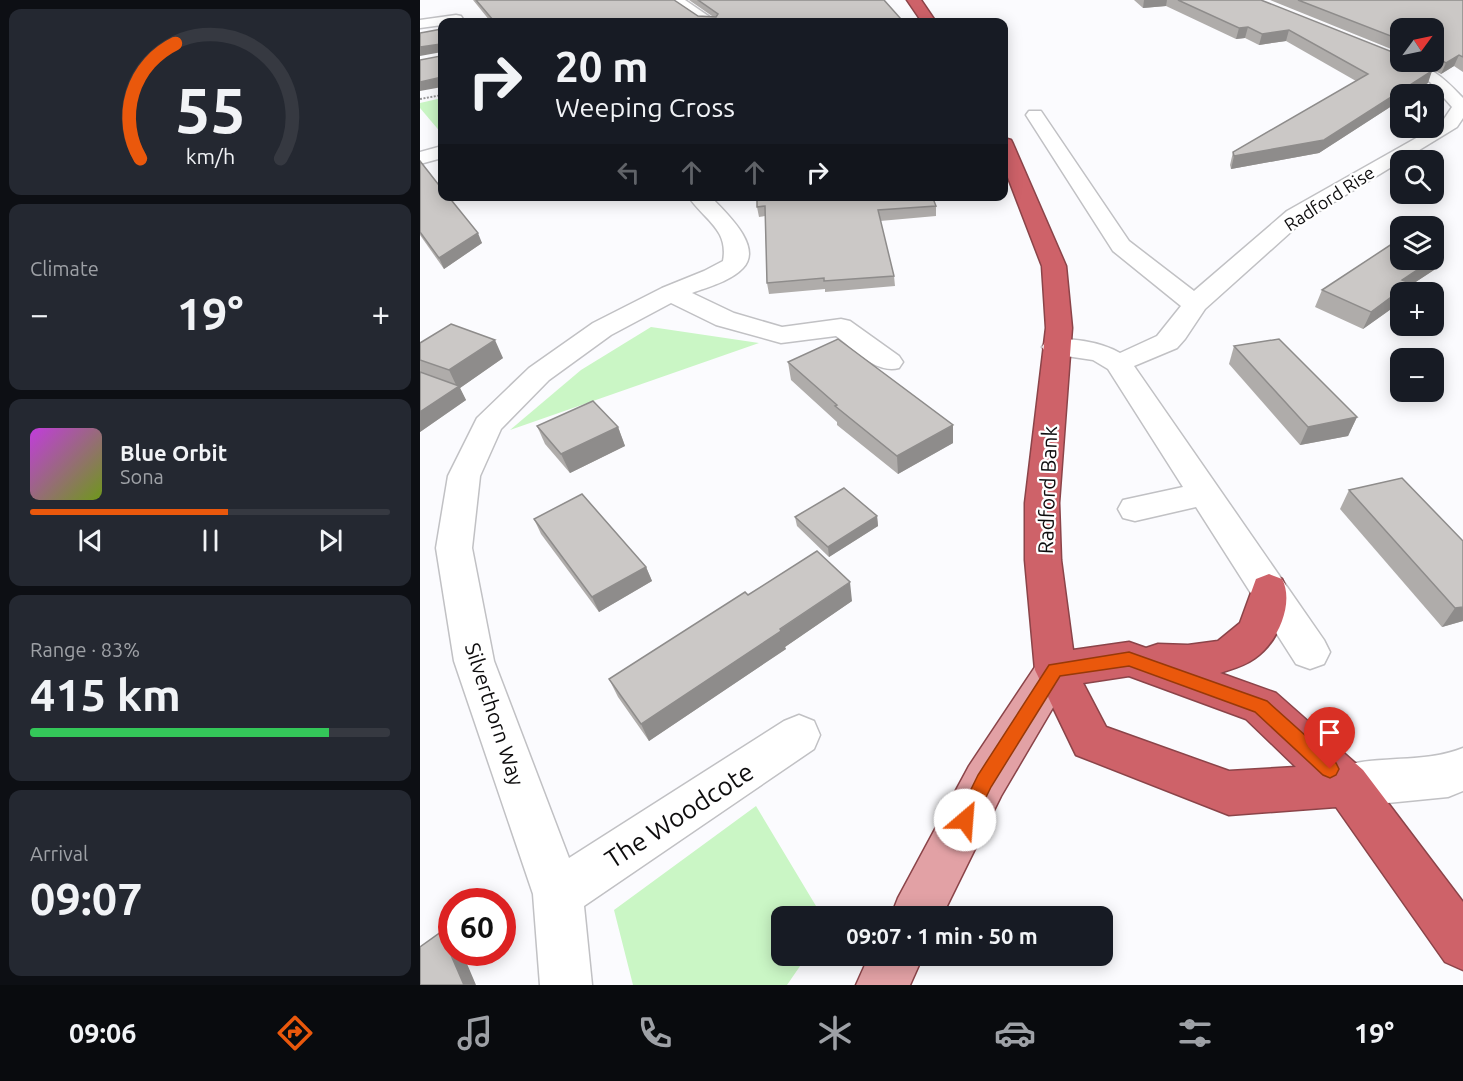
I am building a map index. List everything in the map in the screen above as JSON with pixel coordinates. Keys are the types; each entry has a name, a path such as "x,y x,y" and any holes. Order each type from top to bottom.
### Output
{"highway":[{"path":"914,0 926,18"},
{"name":"Radford Bank","path":"1008,154 1054,266 1059,328 1042,503 1043,560 1055,670"},
{"path":"1269,589 1262,620 1250,640 1228,655 1194,663 1129,659 1055,670 1091,741 1229,793 1347,785"},
{"path":"1129,659 1261,706 1347,785 1463,944"}],"main road":[{"path":"921,906 985,781 1055,670"},
{"path":"882,985 892,966"}],"street":[{"path":"679,2 700,0"},
{"path":"679,2 705,18"},
{"path":"420,10 424,24"},
{"name":"Radford Rise","path":"1118,363 1153,350 1167,342 1176,333 1195,304 1295,216 1451,123 1461,106 1436,79 1423,72"},
{"path":"1035,115 1121,246 1195,304"},
{"path":"420,158 438,153"},
{"name":"Silverthorn Way","path":"566,985 558,894 474,661 454,548 464,476 488,425 539,374 602,329 670,293 713,276 734,264 737,247 731,232 703,201"},
{"path":"670,293 725,319 781,335 841,327 889,362"},
{"path":"1056,347 1100,353 1118,363 1311,652"},
{"path":"1135,509 1204,494"},
{"name":"The Woodcote","path":"558,894 799,735"},
{"path":"1347,785 1448,776 1463,769"}],"path":[{"path":"420,99 438,95"}],"green space":[{"path":"438,99 438,129 420,108 420,103"},
{"path":"651,327 759,343 510,430 581,370"},
{"path":"756,806 816,906 771,906 771,966 800,966 787,985 633,985 614,910"}],"building":[{"path":"476,0 674,0 698,16 716,17 718,14 698,0 884,0 900,18 491,18"},
{"path":"1178,0 1261,0 1390,51 1390,72 1430,72 1412,84 1390,84 1390,98 1324,140 1234,156 1233,152 1368,74 1289,30 1262,34 1248,27 1239,28"},
{"path":"1298,0 1463,0 1463,57 1459,55 1446,63 1444,62 1444,18 1390,18 1390,36"},
{"path":"438,30 438,44 420,47 420,33"},
{"path":"438,57 438,78 420,82 420,60"},
{"path":"420,161 438,184 438,201 452,201 478,233 439,258 420,232"},
{"path":"757,201 934,201 936,206 878,210 894,276 824,281 824,278 767,283 765,206 757,207"},
{"path":"1390,245 1390,270 1417,270 1402,280 1407,282 1390,282 1390,298 1371,312 1322,290"},
{"path":"451,324 495,340 449,370 420,360 420,343"},
{"path":"838,339 953,425 897,456 835,406 837,405 788,362"},
{"path":"1279,339 1357,417 1308,427 1234,346"},
{"path":"420,372 459,386 420,412"},
{"path":"593,401 618,427 561,454 537,426"},
{"path":"1402,478 1463,541 1463,607 1455,608 1349,490"},
{"path":"844,488 877,516 828,547 795,517"},
{"path":"582,494 646,567 592,597 534,519"},
{"path":"817,551 850,582 641,724 609,679 745,592 748,595"},
{"path":"438,934 438,966 456,966 464,985 420,985 420,947"}],"route":[{"path":"965,820 985,781 1055,670 1129,659 1261,706 1330,769"}]}
